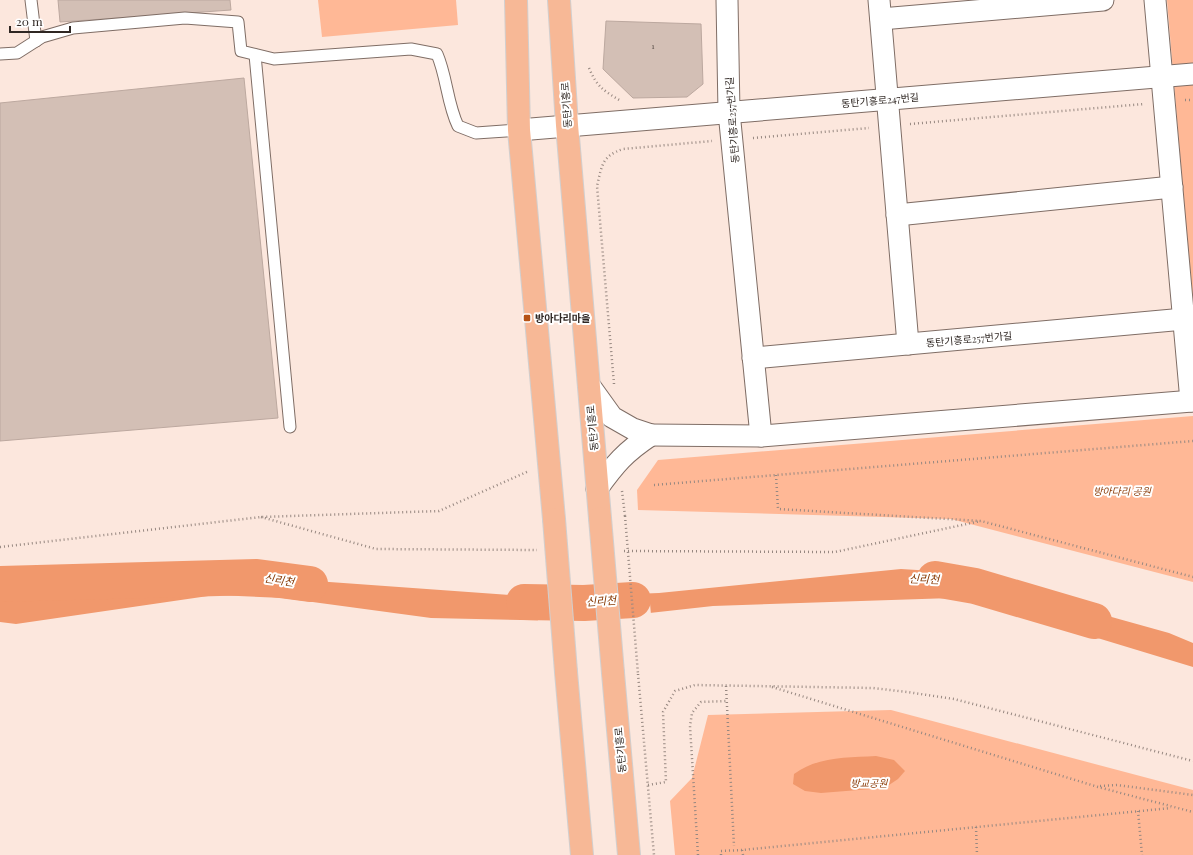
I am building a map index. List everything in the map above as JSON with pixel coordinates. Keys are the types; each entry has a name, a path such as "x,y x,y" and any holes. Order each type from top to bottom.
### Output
{"main road":[{"path":"516,0 519,130 582,855"},
{"name":"동탄기흥로","path":"559,0 567,125 629,855"}],"street":[{"name":"동탄기흥로257번가길","path":"727,0 730,112 761,436"},
{"path":"908,344 880,10 1103,0"},
{"path":"589,385 612,417 632,429 651,435 761,436 1192,401 1155,0"},
{"name":"동탄기흥로247번길","path":"519,130 1193,74"},
{"path":"897,215 1172,187"},
{"name":"동탄기흥로257번가길","path":"753,358 1184,319"},
{"path":"597,489 614,464 629,450 651,435"}],"lane":[{"path":"31,0 36,41"},
{"path":"0,54 17,53 42,37 73,28 185,18 238,22 241,51 274,59 411,49 437,54 442,65 452,113 458,126 476,133 519,130"},
{"path":"255,54 290,427"}],"path":[{"path":"589,68 595,81 603,90 612,98 621,100"},
{"path":"614,390 597,186 604,162 611,153 623,149"},
{"path":"654,485 1193,441"},
{"path":"0,547 261,517 439,511 530,471"},
{"path":"776,475 778,509 981,521 1193,577"},
{"path":"625,516 654,855"},
{"path":"648,785 666,782 663,712 676,691 695,685 873,688 954,699 1193,761"},
{"path":"726,686 734,846"},
{"path":"768,686 1098,787 1193,812"},
{"path":"698,855 690,726 692,713 701,702 727,701"},
{"path":"1098,787 1117,785 1193,795"},
{"path":"721,855 721,851 1138,810 1174,808"},
{"path":"1138,810 1142,855"},
{"path":"976,827 977,855"},
{"path":"742,850 743,855"}],"green space":[{"path":"318,0 456,0 458,25 322,37"},
{"path":"1167,0 1193,0 1193,309"},
{"name":"방아다리 공원","path":"1193,416 1193,582 951,519 638,510 637,490 658,460"},
{"name":"방교공원","path":"891,710 1193,790 1193,855 675,855 670,801 692,778 708,715"}],"water":[{"path":"901,569 965,573 980,587 1047,607 1065,604 1169,633 1193,643 1193,667 1058,626 952,598 713,606 586,620 582,596 659,593"},
{"path":"260,577 536,597 572,597 571,613 585,614 572,621 431,618 283,598 215,595 16,624 0,622 0,587 38,582"},
{"path":"876,756 894,760 905,771 898,779 886,787 871,789 821,793 805,791 793,784 794,774 813,764 833,759"}],"pier":[{"path":"649,591 651,615 586,622 583,617 573,623 538,622 536,595 573,595 579,612 583,612 580,596 581,594"}],"building":[{"path":"58,0 230,0 231,10 60,22"},
{"path":"606,21 701,24 703,84 687,97 633,98 603,69"},
{"path":"244,78 278,418 0,441 0,103"}],"waterway":[{"name":"신리천","path":"0,584 257,577 310,584"},
{"name":"신리천","path":"935,579 975,586 1094,621"},
{"name":"신리천","path":"524,602 584,603 633,600"}],"place":[{"name":"방아다리마을","path":"527,318"}]}
